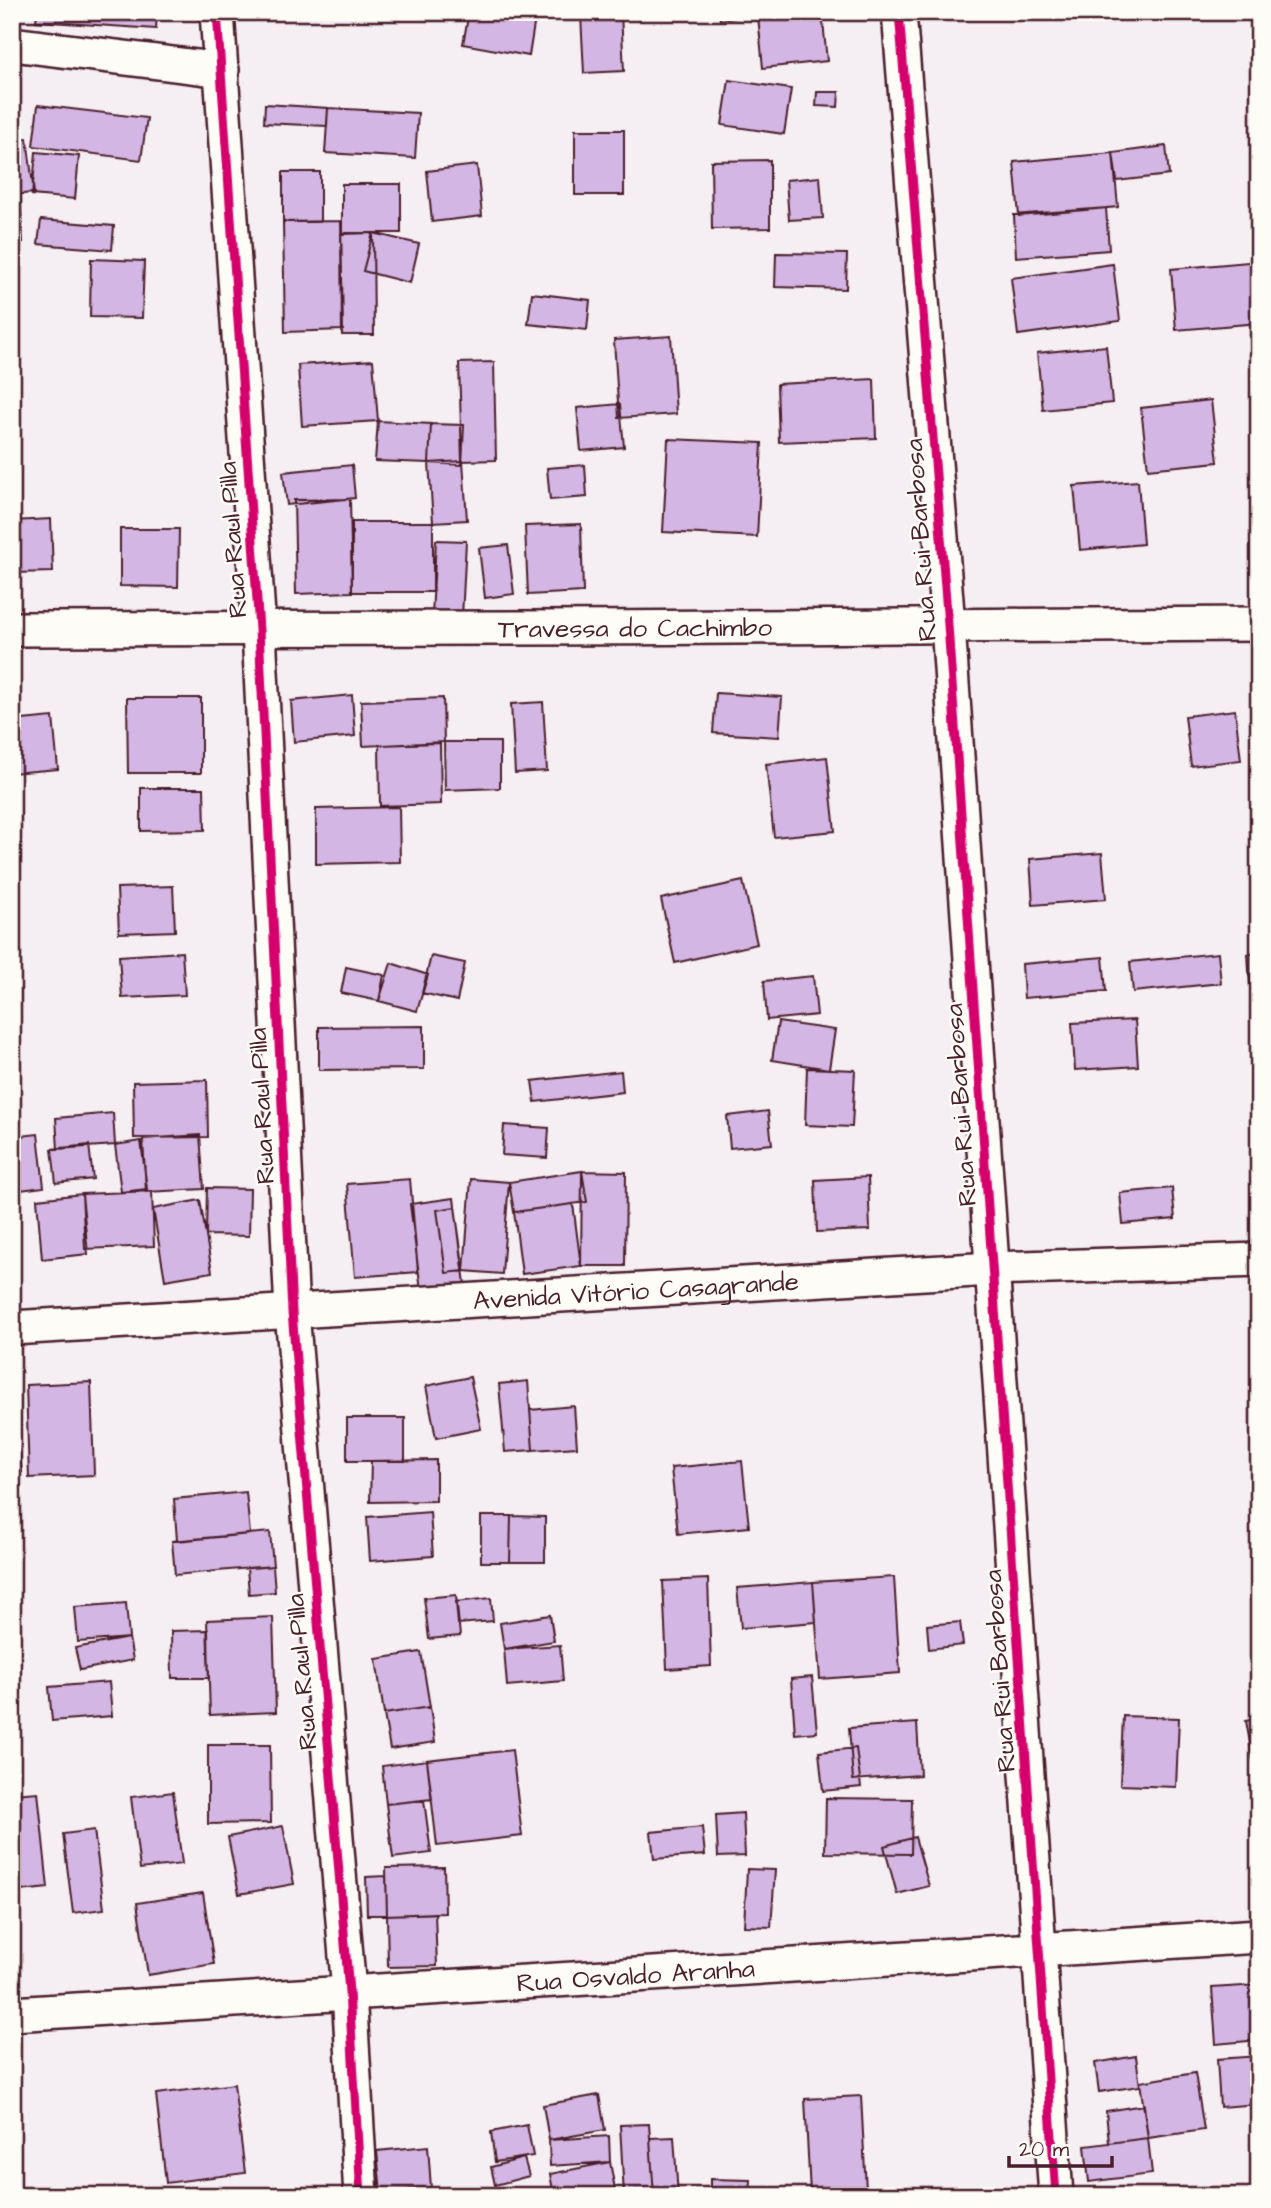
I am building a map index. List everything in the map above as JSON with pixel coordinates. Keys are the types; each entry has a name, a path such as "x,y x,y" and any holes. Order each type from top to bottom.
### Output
{"street":[{"name":"Rua Raul Pilla","path":"217,12 259,631 292,1312 349,1992 362,2196"},
{"name":"Rua Rui Barbosa","path":"899,12 948,625 1056,2196"},
{"path":"12,44 222,70"},
{"name":"Travessa do Cachimbo","path":"12,629 259,631 1259,624"},
{"name":"Avenida Vitório Casagrande","path":"12,1328 992,1269 1259,1261"},
{"name":"Rua Osvaldo Aranha","path":"12,2014 1259,1936"}],"building":[{"path":"37,12 157,12 156,29 36,21"},
{"path":"469,12 536,12 529,56 463,44"},
{"path":"719,12 787,12 720,20"},
{"path":"787,12 822,12 827,61 763,68 758,16"},
{"path":"621,13 624,71 584,73 581,15"},
{"path":"729,80 791,89 784,134 722,125"},
{"path":"817,92 839,92 838,107 816,106"},
{"path":"265,104 328,108 327,126 264,123"},
{"path":"38,105 147,118 141,160 33,146"},
{"path":"328,108 418,113 415,158 325,153"},
{"path":"575,130 624,130 624,195 575,195"},
{"path":"27,138 34,193 12,195 12,140"},
{"path":"1166,146 1169,175 1117,181 1113,153"},
{"path":"36,152 79,156 75,199 32,195"},
{"path":"1113,153 1118,207 1019,216 1014,162"},
{"path":"770,160 770,228 712,229 711,161"},
{"path":"477,165 482,216 432,222 427,171"},
{"path":"283,172 320,172 320,222 283,222"},
{"path":"820,177 823,218 789,220 786,180"},
{"path":"342,184 401,184 401,233 342,233"},
{"path":"20,195 23,242 12,243 12,196"},
{"path":"1106,208 1109,250 1016,257 1014,215"},
{"path":"41,220 114,226 112,250 38,244"},
{"path":"341,221 343,330 285,332 283,222"},
{"path":"373,233 419,244 410,283 363,271"},
{"path":"373,233 374,335 342,335 341,234"},
{"path":"776,253 847,254 846,289 775,287"},
{"path":"91,259 144,261 142,318 90,317"},
{"path":"1259,261 1259,323 1176,330 1171,269"},
{"path":"1113,264 1120,321 1018,335 1011,278"},
{"path":"532,293 590,300 587,330 528,324"},
{"path":"671,336 676,414 619,418 614,340"},
{"path":"1106,346 1112,403 1043,410 1037,353"},
{"path":"373,360 378,421 302,426 298,365"},
{"path":"494,362 496,460 462,461 459,363"},
{"path":"874,379 876,438 779,442 777,384"},
{"path":"1211,400 1218,462 1148,469 1141,408"},
{"path":"620,404 624,447 581,451 577,408"},
{"path":"378,421 431,424 429,463 375,461"},
{"path":"431,424 464,425 462,465 429,463"},
{"path":"668,439 762,443 757,537 663,532"},
{"path":"463,461 467,520 433,522 429,463"},
{"path":"352,465 355,498 287,505 283,472"},
{"path":"585,465 587,497 550,500 547,468"},
{"path":"1138,481 1143,544 1080,550 1074,486"},
{"path":"350,499 352,592 296,594 294,500"},
{"path":"51,519 53,572 12,573 12,521"},
{"path":"352,522 433,522 433,592 352,592"},
{"path":"581,524 583,592 528,595 525,526"},
{"path":"120,529 179,529 178,587 120,586"},
{"path":"436,540 466,541 462,617 432,616"},
{"path":"508,545 514,594 485,598 479,548"},
{"path":"716,693 782,697 779,737 713,733"},
{"path":"352,695 355,736 294,742 291,701"},
{"path":"127,698 201,698 201,773 128,773"},
{"path":"443,698 444,742 363,746 361,701"},
{"path":"543,702 547,771 515,773 511,704"},
{"path":"1235,710 1241,760 1191,766 1185,716"},
{"path":"53,717 58,769 12,773 12,721"},
{"path":"444,742 500,742 500,788 445,790"},
{"path":"440,743 441,804 380,806 379,745"},
{"path":"827,757 835,831 774,837 766,764"},
{"path":"141,788 204,788 205,830 141,831"},
{"path":"399,807 400,862 316,864 316,809"},
{"path":"1102,853 1106,899 1033,905 1030,859"},
{"path":"743,881 757,944 675,963 661,899"},
{"path":"173,886 175,931 119,933 117,888"},
{"path":"182,952 185,995 122,998 119,956"},
{"path":"1218,953 1221,983 1133,992 1130,962"},
{"path":"1259,953 1259,984 1250,984 1248,954"},
{"path":"431,956 465,963 457,1001 422,993"},
{"path":"1103,957 1106,991 1024,998 1022,964"},
{"path":"391,963 428,975 417,1011 379,1001"},
{"path":"346,967 384,975 379,1001 341,993"},
{"path":"813,976 817,1015 767,1020 764,981"},
{"path":"1135,1020 1138,1066 1075,1070 1072,1023"},
{"path":"778,1022 835,1030 829,1069 772,1060"},
{"path":"424,1026 424,1069 319,1070 319,1027"},
{"path":"807,1068 855,1070 852,1127 805,1125"},
{"path":"621,1071 623,1092 535,1102 532,1081"},
{"path":"207,1080 208,1137 134,1138 133,1082"},
{"path":"768,1111 772,1144 730,1148 727,1116"},
{"path":"113,1113 115,1145 58,1149 56,1118"},
{"path":"504,1125 549,1128 547,1158 502,1155"},
{"path":"38,1134 44,1187 12,1191 12,1137"},
{"path":"200,1135 204,1189 146,1192 143,1139"},
{"path":"141,1141 147,1189 121,1192 115,1145"},
{"path":"89,1145 93,1179 56,1183 52,1149"},
{"path":"582,1171 626,1172 625,1266 581,1266"},
{"path":"582,1171 587,1202 514,1212 509,1182"},
{"path":"868,1177 870,1230 817,1232 815,1180"},
{"path":"410,1179 418,1272 355,1277 347,1184"},
{"path":"471,1179 509,1182 502,1274 464,1271"},
{"path":"207,1188 250,1189 249,1236 206,1235"},
{"path":"1172,1188 1175,1219 1123,1224 1120,1193"},
{"path":"152,1191 154,1246 85,1249 82,1194"},
{"path":"82,1194 88,1254 42,1259 37,1199"},
{"path":"454,1198 465,1284 421,1290 410,1204"},
{"path":"200,1200 212,1272 165,1280 153,1209"},
{"path":"573,1204 581,1266 522,1274 514,1212"},
{"path":"455,1207 464,1271 446,1273 437,1210"},
{"path":"470,1377 481,1429 436,1438 426,1386"},
{"path":"528,1381 533,1450 505,1452 499,1384"},
{"path":"91,1382 94,1475 29,1478 26,1385"},
{"path":"574,1406 577,1447 533,1450 530,1410"},
{"path":"12,1409 22,1472 12,1473"},
{"path":"347,1418 405,1418 405,1461 347,1461"},
{"path":"436,1460 436,1501 370,1502 371,1461"},
{"path":"742,1461 749,1527 678,1534 671,1468"},
{"path":"246,1492 250,1534 177,1541 174,1499"},
{"path":"430,1512 433,1556 370,1561 367,1517"},
{"path":"481,1516 511,1516 510,1562 481,1562"},
{"path":"511,1516 545,1517 545,1562 510,1562"},
{"path":"270,1532 273,1566 175,1575 172,1541"},
{"path":"273,1566 275,1592 249,1594 247,1568"},
{"path":"894,1577 900,1673 820,1679 813,1582"},
{"path":"708,1579 711,1666 667,1669 663,1581"},
{"path":"813,1582 816,1622 741,1628 737,1588"},
{"path":"456,1595 460,1636 429,1639 424,1598"},
{"path":"491,1598 493,1621 458,1624 456,1602"},
{"path":"126,1603 129,1638 78,1642 75,1607"},
{"path":"550,1615 554,1641 504,1649 500,1623"},
{"path":"273,1617 276,1712 210,1715 207,1620"},
{"path":"960,1622 963,1645 929,1649 927,1625"},
{"path":"208,1630 209,1678 172,1678 171,1631"},
{"path":"129,1638 133,1660 80,1670 75,1648"},
{"path":"560,1645 563,1681 507,1686 504,1649"},
{"path":"421,1652 430,1707 384,1714 376,1659"},
{"path":"812,1677 817,1732 795,1734 791,1679"},
{"path":"109,1682 112,1716 52,1721 49,1687"},
{"path":"430,1707 435,1742 390,1749 384,1714"},
{"path":"1123,1716 1179,1718 1176,1787 1120,1785"},
{"path":"1259,1718 1259,1781 1257,1781 1246,1721"},
{"path":"917,1723 920,1775 853,1780 849,1728"},
{"path":"208,1745 270,1745 271,1823 208,1824"},
{"path":"856,1748 861,1787 823,1791 819,1752"},
{"path":"512,1750 522,1836 437,1846 427,1760"},
{"path":"427,1760 432,1799 386,1804 382,1766"},
{"path":"38,1792 48,1888 12,1892 12,1794"},
{"path":"173,1792 182,1864 140,1869 131,1797"},
{"path":"826,1798 912,1799 911,1854 825,1853"},
{"path":"424,1800 431,1853 393,1858 386,1804"},
{"path":"743,1813 745,1856 718,1857 716,1815"},
{"path":"283,1826 294,1884 239,1894 228,1837"},
{"path":"702,1827 705,1855 654,1859 651,1832"},
{"path":"94,1830 104,1909 73,1913 63,1834"},
{"path":"915,1837 929,1886 897,1894 884,1846"},
{"path":"444,1867 445,1913 387,1915 386,1868"},
{"path":"747,1869 775,1870 771,1927 744,1926"},
{"path":"386,1876 387,1915 367,1915 366,1877"},
{"path":"203,1893 214,1964 148,1975 137,1903"},
{"path":"435,1913 437,1966 388,1967 387,1915"},
{"path":"1259,1985 1259,2040 1216,2044 1212,1988"},
{"path":"1136,2056 1140,2086 1099,2092 1095,2063"},
{"path":"1259,2056 1259,2104 1220,2107 1217,2059"},
{"path":"1195,2073 1204,2130 1148,2138 1140,2082"},
{"path":"234,2084 245,2173 166,2183 156,2094"},
{"path":"599,2095 605,2130 549,2140 543,2105"},
{"path":"861,2096 866,2190 810,2193 805,2099"},
{"path":"1144,2105 1148,2138 1109,2143 1106,2111"},
{"path":"649,2124 654,2196 624,2196 620,2125"},
{"path":"527,2125 533,2156 495,2162 491,2132"},
{"path":"609,2136 610,2162 550,2166 549,2140"},
{"path":"674,2137 678,2196 654,2196 650,2138"},
{"path":"1148,2138 1152,2174 1089,2182 1085,2146"},
{"path":"428,2146 431,2188 381,2192 377,2151"},
{"path":"524,2158 529,2176 495,2185 491,2167"},
{"path":"610,2162 616,2195 554,2196 550,2174"},
{"path":"710,2179 751,2180 750,2196 710,2196"},
{"path":"456,2189 456,2196 381,2196 381,2192"}],"cycle path":[{"path":"217,12 259,630 292,1312 349,1992 361,2196"},
{"path":"899,12 948,625 1056,2196"}]}
